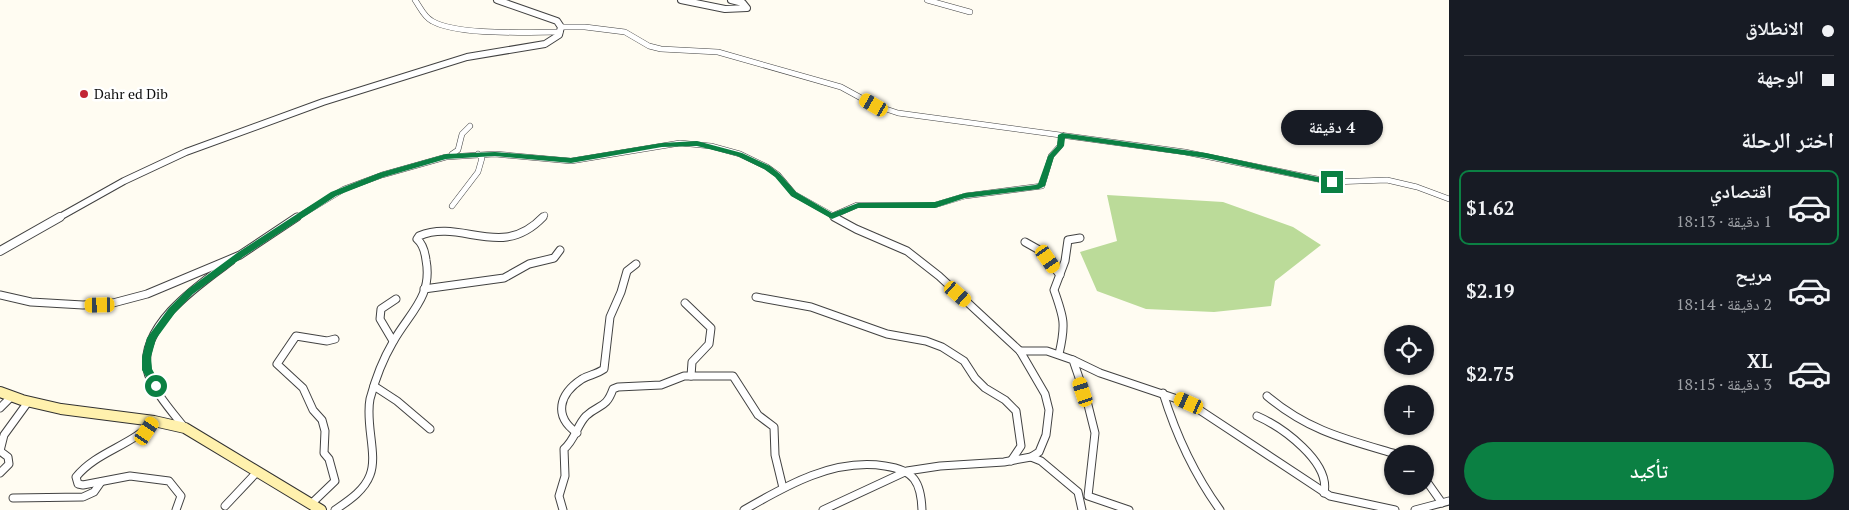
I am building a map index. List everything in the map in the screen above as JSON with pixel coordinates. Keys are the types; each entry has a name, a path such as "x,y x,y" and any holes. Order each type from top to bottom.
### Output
{"main road":[{"path":"0,392 28,402 61,409 154,421 185,428 321,510"}],"street":[{"path":"416,0 423,13 434,23 455,28 561,30 585,27 625,32 649,46 661,49 718,52 841,87 874,105 898,113 1206,156 1332,182 1387,180 1417,187 1449,199"},
{"path":"0,251 124,181 186,152 296,110 476,54 545,44 556,38 561,30 560,24 551,18 497,0"},
{"path":"681,0 700,5 739,10 747,8 743,3 731,0"},
{"path":"927,0 970,12"},
{"path":"446,157 458,150 462,134 470,126"},
{"path":"832,216 858,205 935,205 965,196 1042,186 1051,156 1060,146 1062,135"},
{"path":"185,428 163,398 147,370 147,357 151,338 172,310 190,292 240,255 311,208 344,189 382,175 446,157 478,154 571,161 662,145 697,143 740,154 767,167 794,194 832,216 907,251 939,276 1020,352 1045,394 1049,410 1048,423 1044,441 1039,452 1031,457 1011,461 940,466 906,471 823,510"},
{"path":"452,206 456,197 470,183 482,165 482,158 478,154"},
{"path":"335,510 356,494 370,475 373,458 369,443 368,417 374,386 393,341 413,315 424,289 428,269 422,244 417,239 419,236 448,230 467,235 494,238 516,236 533,226 545,215"},
{"path":"1059,354 1063,338 1064,318 1054,292 1065,260 1068,240 1080,238"},
{"path":"1025,242 1041,250 1060,275"},
{"path":"424,289 504,278 529,264 554,258 560,250"},
{"path":"0,295 58,305 113,304 172,284 240,255"},
{"path":"577,433 566,427 561,420 560,411 567,396 581,380 604,370 610,317 621,292 627,271 636,264"},
{"path":"756,297 811,307 887,334 942,346 964,361 985,388 1005,400 1016,411 1021,446 1011,461"},
{"path":"393,341 380,319 381,309 396,299"},
{"path":"685,303 711,328 709,344 692,362 692,376"},
{"path":"311,504 335,481 323,448 325,427 322,420 313,410 303,388 277,364 296,336 327,341 335,340"},
{"path":"1020,352 1044,350 1059,354 1108,376 1189,403 1324,493 1343,500 1395,510"},
{"path":"1073,360 1088,408 1095,441 1087,484 1088,496 1129,510"},
{"path":"563,510 560,496 565,476 564,449 577,433 579,424 585,417 609,401 613,389 618,387 661,385 684,376 729,375 736,379 758,415 774,426 776,433 775,455 783,488"},
{"path":"374,386 398,401 430,429"},
{"path":"1163,393 1168,412 1192,468 1220,510"},
{"path":"0,408 12,396"},
{"path":"1268,396 1297,418 1314,427 1346,441 1384,451"},
{"path":"0,473 9,464 8,457 0,451 4,435 28,402"},
{"path":"1256,416 1272,423 1308,453 1324,475 1326,484 1324,493"},
{"path":"154,421 147,431 90,461 76,477 78,484 85,485 118,477 135,476 169,481 181,496 176,510"},
{"path":"1031,457 1041,461 1078,492 1082,510"},
{"path":"744,510 783,488 824,471 860,464 880,464 906,471 916,479 920,487 922,510"},
{"path":"225,506 257,472"},
{"path":"13,498 83,497 94,492 101,482"},
{"path":"1415,510 1445,502 1434,489"}],"green space":[{"path":"1107,195 1223,202 1293,227 1321,245 1275,281 1271,306 1214,312 1146,309 1097,291 1080,252 1117,241"}],"place":[{"name":"Dahr ed Dib","path":"84,94"}],"route":[{"path":"156,386 147,370 147,357 151,338 172,310 190,292 240,255 334,194 382,175 446,157 495,154 571,161 662,145 697,143 740,154 767,167 794,194 832,216 858,205 935,205 965,196 1042,186 1051,156 1060,146 1062,135 1206,156 1332,182"}]}
